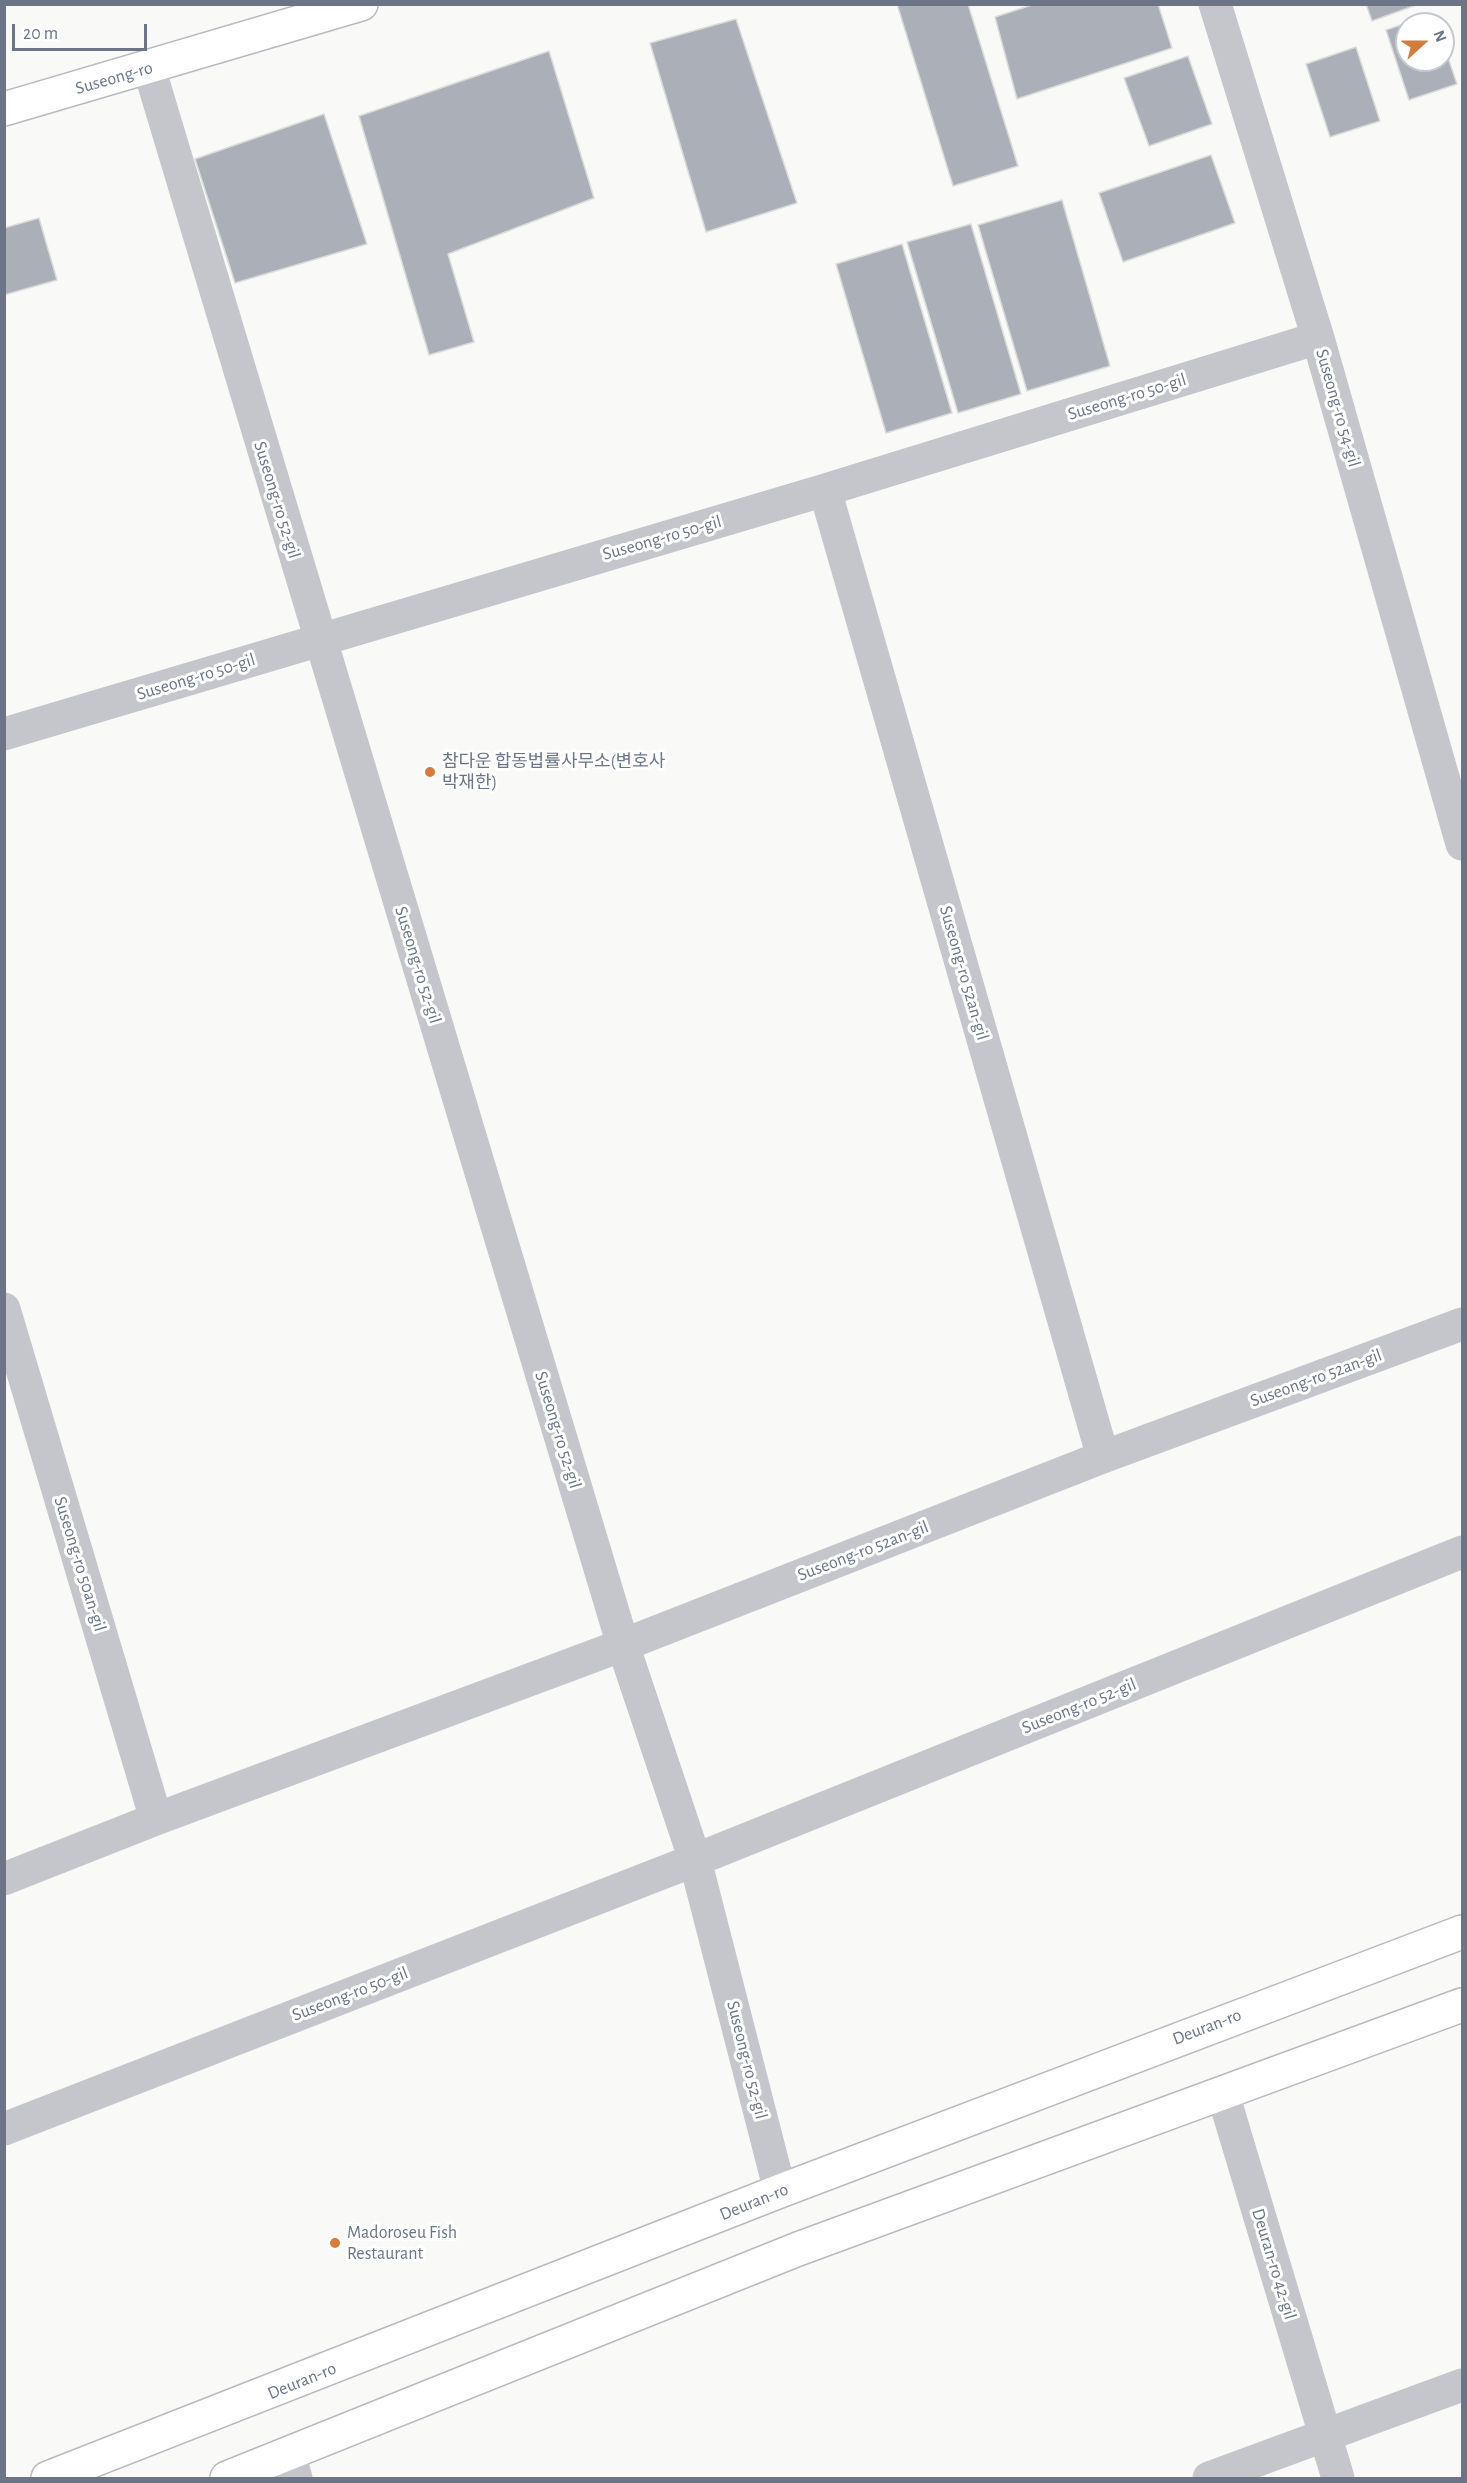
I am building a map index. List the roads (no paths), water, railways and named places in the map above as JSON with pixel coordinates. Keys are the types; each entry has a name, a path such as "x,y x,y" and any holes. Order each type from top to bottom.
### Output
{"main road":[{"name":"Suseong-ro","path":"4,109 361,4"},
{"name":"Deuran-ro","path":"48,2478 780,2191 1462,1932"},
{"path":"227,2478 293,2466 798,2249 1462,2005"}],"street":[{"name":"Suseong-ro 54-gil","path":"1215,4 1318,338 1460,823"},
{"name":"Suseong-ro 52-gil","path":"148,68 623,1645 695,1860 780,2191"},
{"name":"Suseong-ro 50-gil","path":"4,734 825,490 1318,338"},
{"name":"Suseong-ro 52an-gil","path":"825,490 1103,1457"},
{"name":"Suseong-ro 50an-gil","path":"4,1309 156,1818"},
{"name":"Suseong-ro 52an-gil","path":"623,1645 1103,1457 1462,1324"},
{"name":"Suseong-ro 52-gil","path":"695,1860 1462,1552"},
{"path":"4,1879 156,1818 623,1645"},
{"name":"Suseong-ro 50-gil","path":"4,2129 695,1860"},
{"name":"Deuran-ro 42-gil","path":"1223,2094 1338,2478"},
{"path":"1209,2478 1462,2385"}],"place":[{"name":"참다운 합동법률사무소(변호사 박재한)","path":"430,772"},
{"name":"Madoroseu Fish Restaurant","path":"335,2243"}]}
